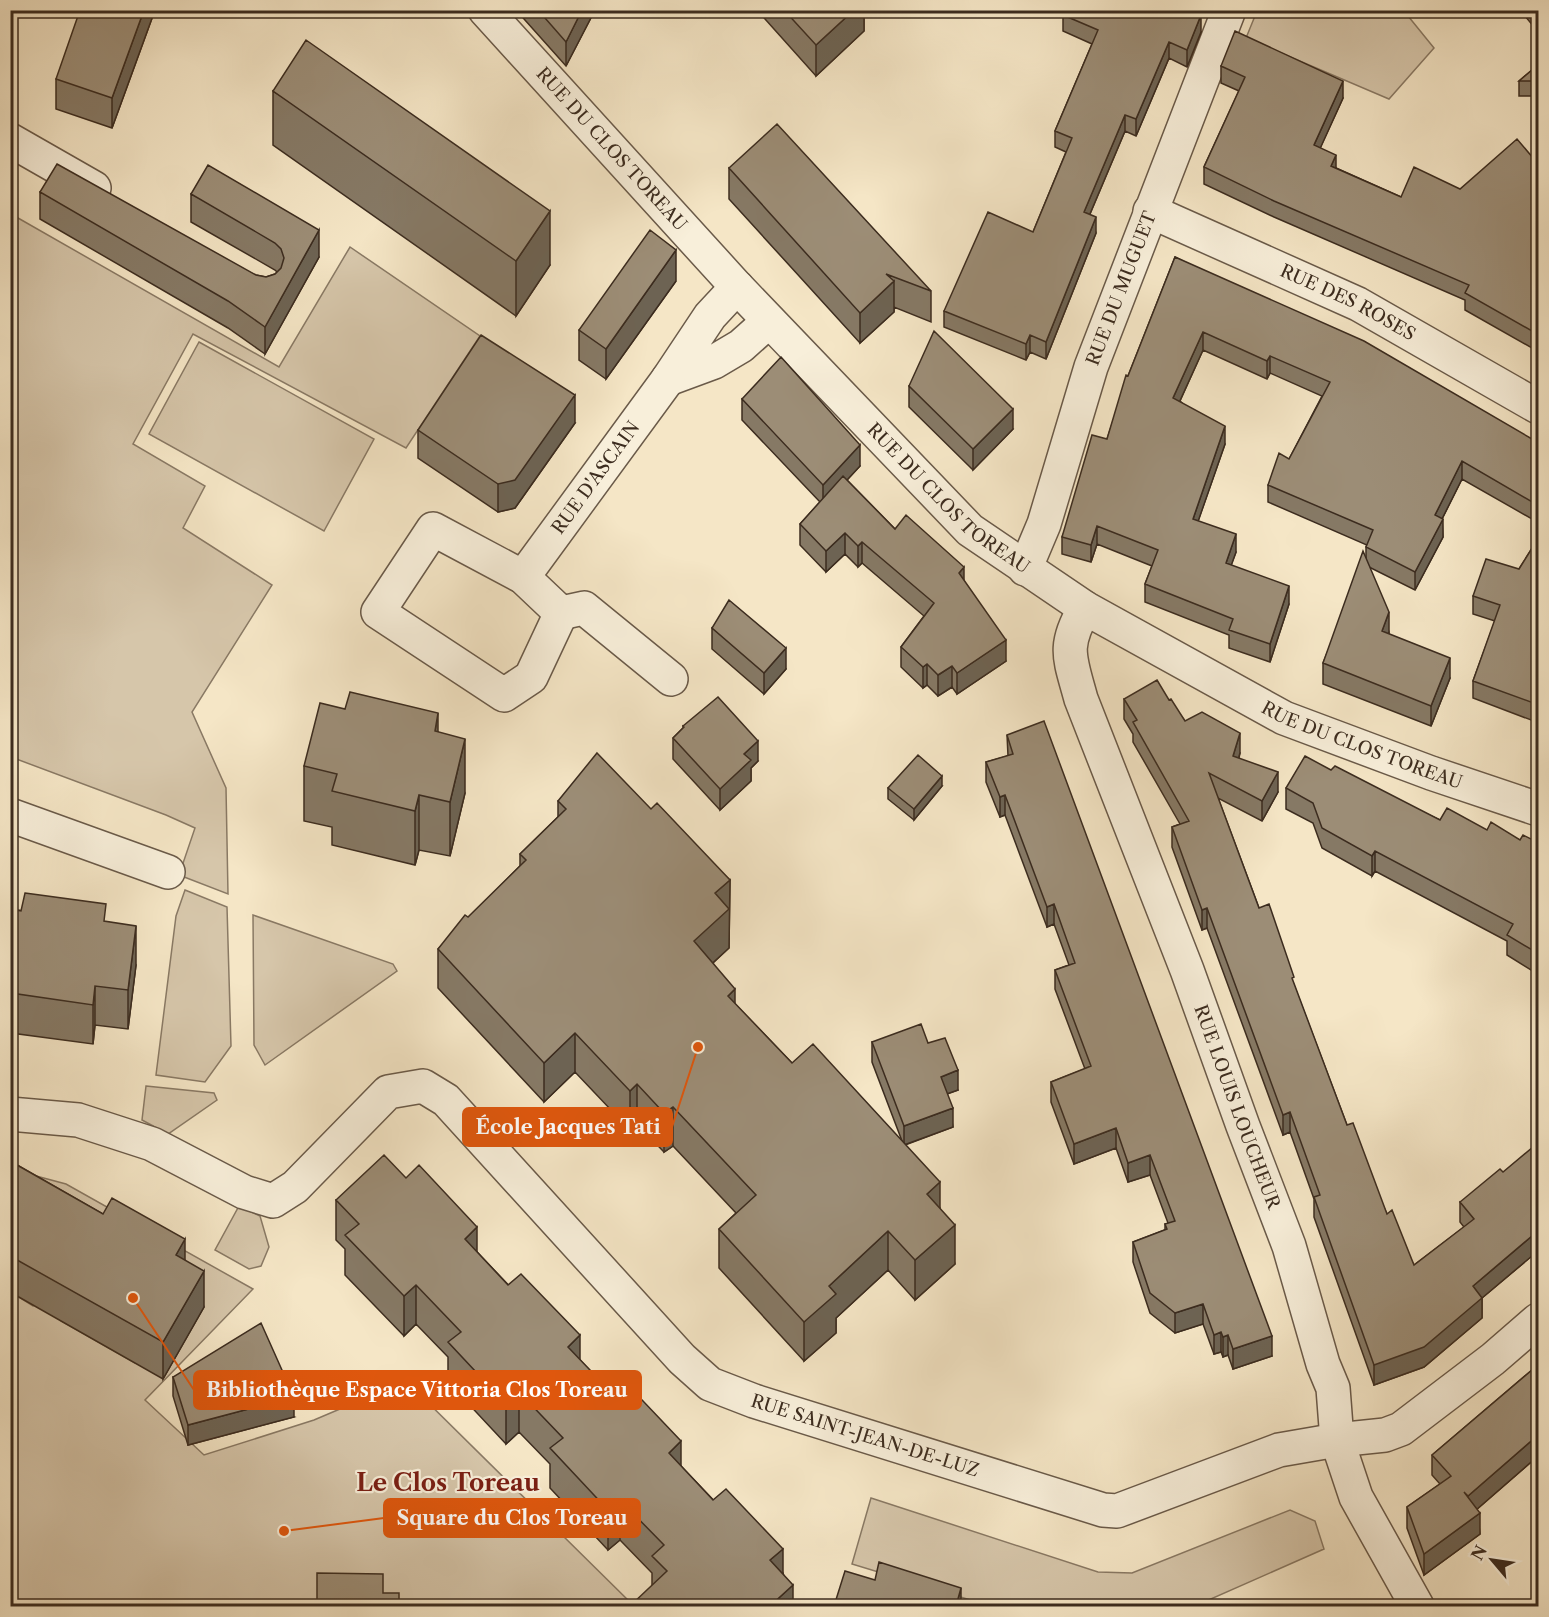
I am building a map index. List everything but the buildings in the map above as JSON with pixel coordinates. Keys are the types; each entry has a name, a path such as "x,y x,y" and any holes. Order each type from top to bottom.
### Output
{"street":[{"name":"RUE DU CLOS TOREAU","path":"485,10 737,287 970,530 1085,608 1284,718 1431,773 1539,809"},
{"name":"RUE DU MUGUET","path":"1025,569 1044,524 1091,367 1229,10"},
{"path":"10,140 122,204"},
{"name":"RUE DES ROSES","path":"1150,211 1358,304 1539,407"},
{"name":"RUE D'ASCAIN","path":"523,577 668,379 710,316 737,287"},
{"path":"668,379 741,346 769,321"},
{"path":"561,614 523,577 433,529 378,612 504,695 531,677 561,614 584,608 671,679"},
{"name":"RUE LOUIS LOUCHEUR","path":"1085,608 1070,640 1071,661 1081,699 1188,969 1289,1246 1323,1364 1333,1388 1337,1440 1356,1497 1417,1606"},
{"path":"10,815 168,872"},
{"name":"RUE SAINT-JEAN-DE-LUZ","path":"10,1114 78,1120 152,1144 244,1192 273,1201 295,1186 388,1092 423,1086 446,1100 681,1359 710,1384 754,1401 1103,1510 1117,1511 1279,1450 1385,1434 1401,1429 1493,1359 1539,1320"}],"shaded area":[{"path":"1257,11 1404,11 1434,48 1389,99 1246,38"},
{"path":"11,214 279,367 350,247 480,336 406,448 193,334 133,444 205,486 183,528 272,585 192,712 226,788 228,894 179,875 195,828 11,757"},
{"path":"199,342 374,439 324,531 149,434"},
{"path":"185,890 227,907 231,1046 205,1082 156,1075 176,916"},
{"path":"253,915 393,964 397,971 265,1065 254,1045"},
{"path":"146,1086 214,1093 217,1100 168,1134 142,1120"},
{"path":"10,1169 66,1184 253,1289 145,1400 204,1455 314,1420 406,1381 634,1606 11,1606 11,1292 33,1306 42,1291 61,1321 135,1363 144,1347"},
{"path":"239,1206 260,1216 269,1247 261,1266 249,1269 215,1250"},
{"path":"871,1498 1098,1572 1132,1573 1290,1510 1315,1521 1324,1549 1195,1606 990,1606 852,1564"}],"place":[{"name":"École Jacques Tati","path":"698,1047"},
{"name":"Bibliothèque Espace Vittoria Clos Toreau","path":"133,1298"},
{"name":"Square du Clos Toreau","path":"284,1531"}],"district":[{"name":"Le Clos Toreau","path":"448,1483"}]}
